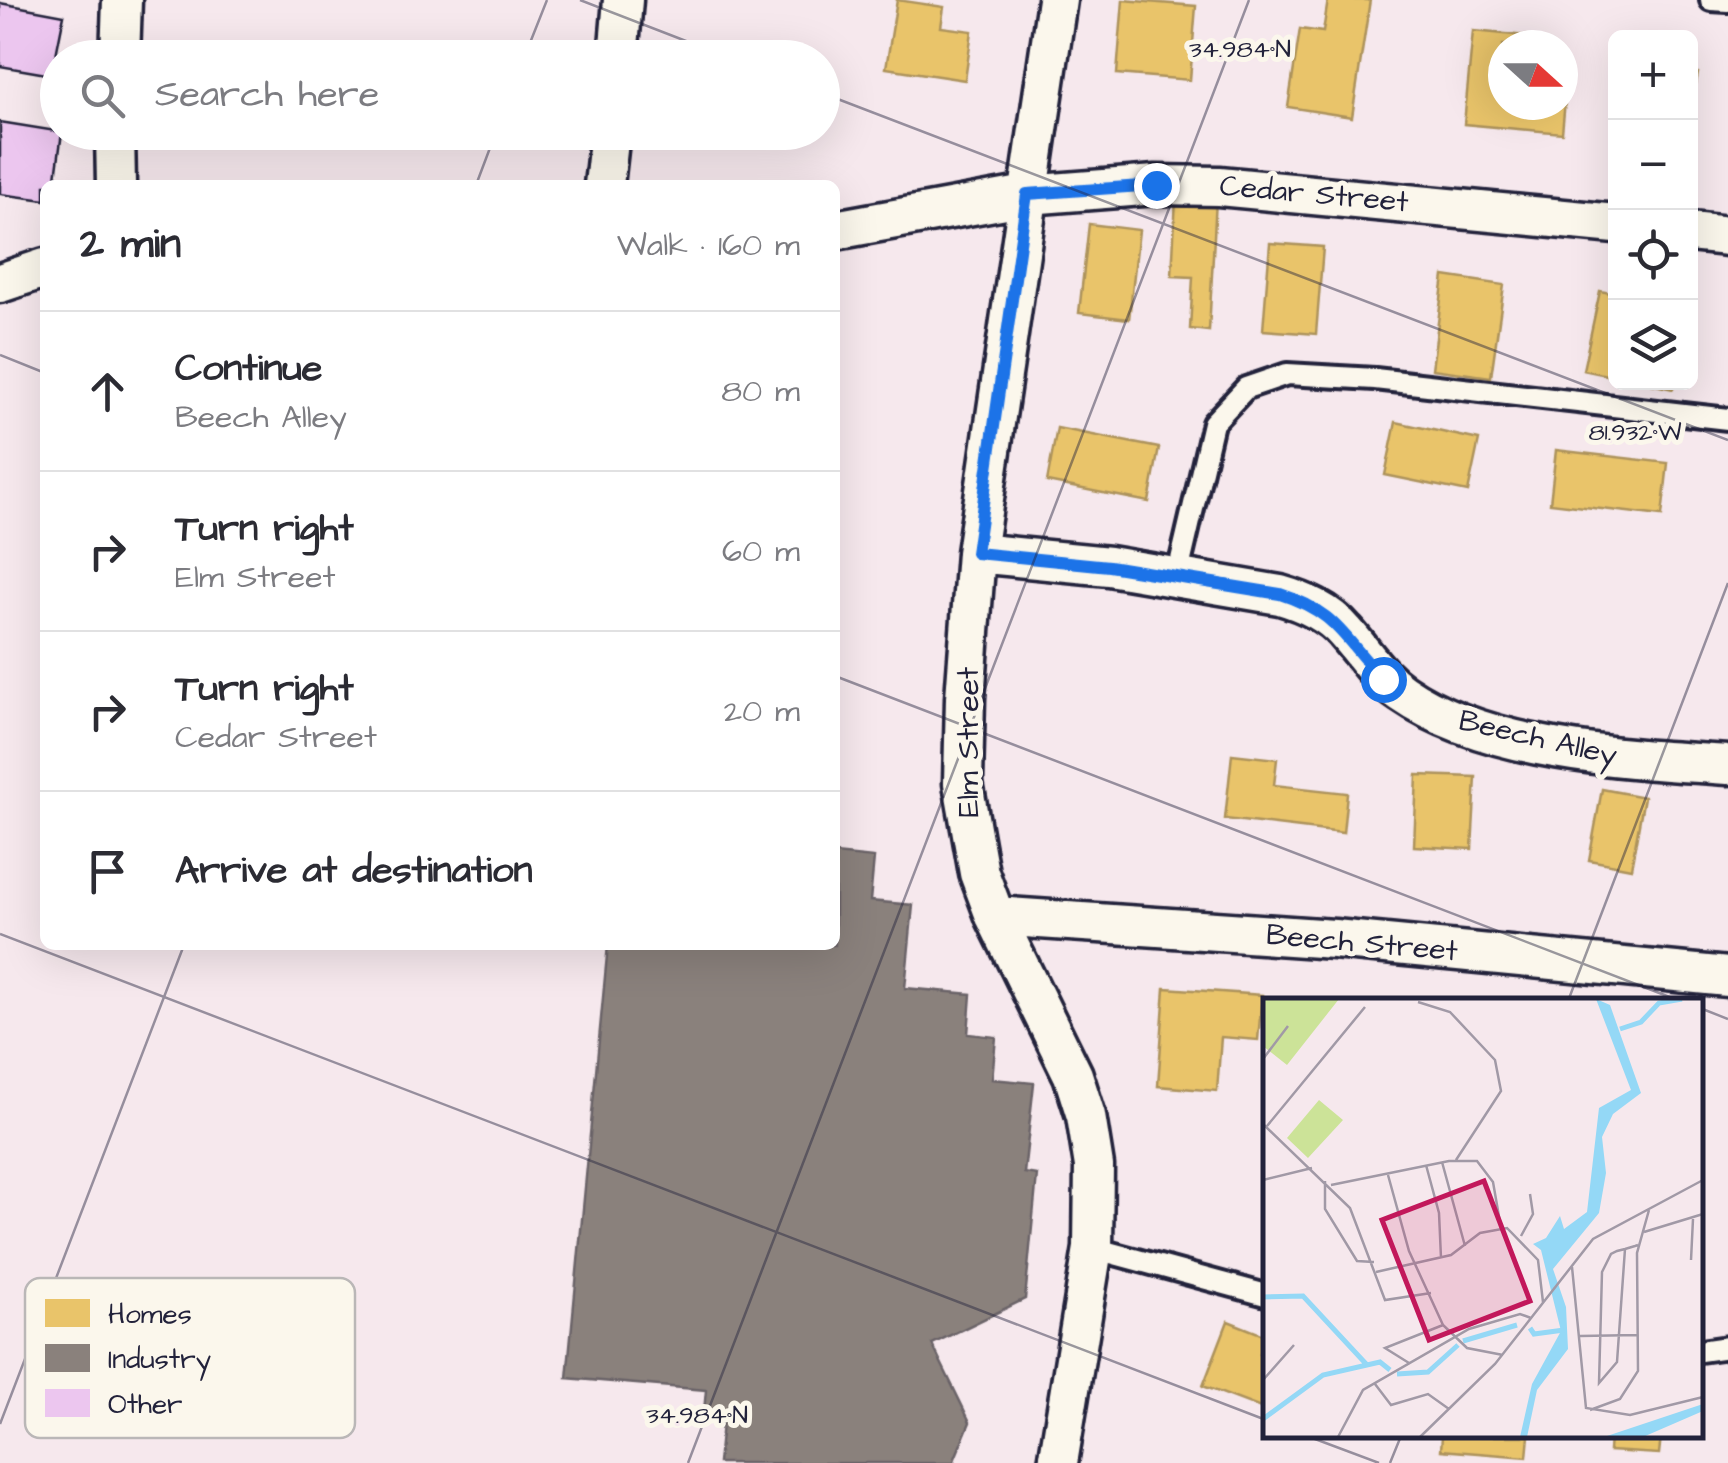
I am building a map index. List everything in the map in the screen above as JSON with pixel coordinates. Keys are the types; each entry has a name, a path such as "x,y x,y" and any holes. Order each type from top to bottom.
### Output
{"street":[{"path":"121,40 122,0"},
{"path":"619,40 622,0"},
{"name":"Elm Street","path":"1057,0 976,553 963,783 969,829 994,916 1073,1075 1086,1116 1094,1166 1094,1248 1066,1461"},
{"path":"116,150 116,180"},
{"path":"605,180 608,150"},
{"name":"Cedar Street","path":"840,229 1027,194 1156,185 1220,186 1608,223"},
{"path":"1698,233 1728,236"},
{"path":"0,283 40,270"},
{"name":"Beech Alley","path":"976,553 1109,566 1280,594 1304,602 1345,632 1383,679 1406,696 1458,722 1547,746 1616,758 1728,765"},
{"name":"Beech Street","path":"994,916 1334,939 1728,977"}],"lane":[{"path":"1711,0 1728,1"},
{"path":"1178,577 1213,423 1246,388 1287,374 1375,379 1728,419"},
{"path":"1094,1248 1263,1295"},
{"path":"1703,1351 1728,1347"}],"building: Homes":[{"path":"897,0 944,7 941,27 972,31 965,80 886,68"},
{"path":"1123,0 1196,6 1190,80 1117,74"},
{"path":"1328,0 1370,0 1352,117 1288,107 1300,29 1323,32"},
{"path":"1473,31 1488,32 1488,120 1563,120 1562,133 1464,124"},
{"path":"1176,198 1216,199 1209,331 1190,329 1193,277 1172,276"},
{"path":"1089,224 1139,230 1129,319 1079,313"},
{"path":"1270,243 1323,247 1316,334 1263,330"},
{"path":"1444,276 1504,285 1491,377 1432,369"},
{"path":"1600,291 1608,292 1608,375 1583,370"},
{"path":"1396,422 1479,440 1468,492 1385,475"},
{"path":"1057,428 1159,448 1149,502 1047,482"},
{"path":"1556,450 1668,463 1662,516 1550,503"},
{"path":"1232,754 1277,759 1274,785 1347,793 1343,833 1225,819"},
{"path":"1417,775 1476,777 1472,849 1414,846"},
{"path":"1602,789 1644,797 1631,868 1589,860"},
{"path":"1165,988 1262,995 1258,1040 1221,1037 1217,1091 1158,1086"},
{"path":"1228,1321 1263,1335 1263,1409 1203,1386"},
{"path":"1442,1438 1529,1438 1527,1457 1441,1450"},
{"path":"1610,1438 1661,1438 1659,1454 1609,1451"}],"building: Industry":[{"path":"840,855 874,858 870,901 913,905 905,988 971,994 968,1034 996,1037 992,1079 1034,1083 1024,1173 1037,1175 1025,1299 932,1344 970,1422 953,1463 718,1463 723,1414 704,1412 706,1390 567,1378 608,950 840,950"}],"building: Other":[{"path":"0,3 64,15 59,40 40,40 40,73 0,66"},
{"path":"0,122 40,128 40,150 60,150 56,180 40,180 40,199 0,194"}],"route":[{"path":"1156,185 1027,194 976,553 1109,566 1280,594 1304,602 1326,616 1345,632 1383,679"}]}
